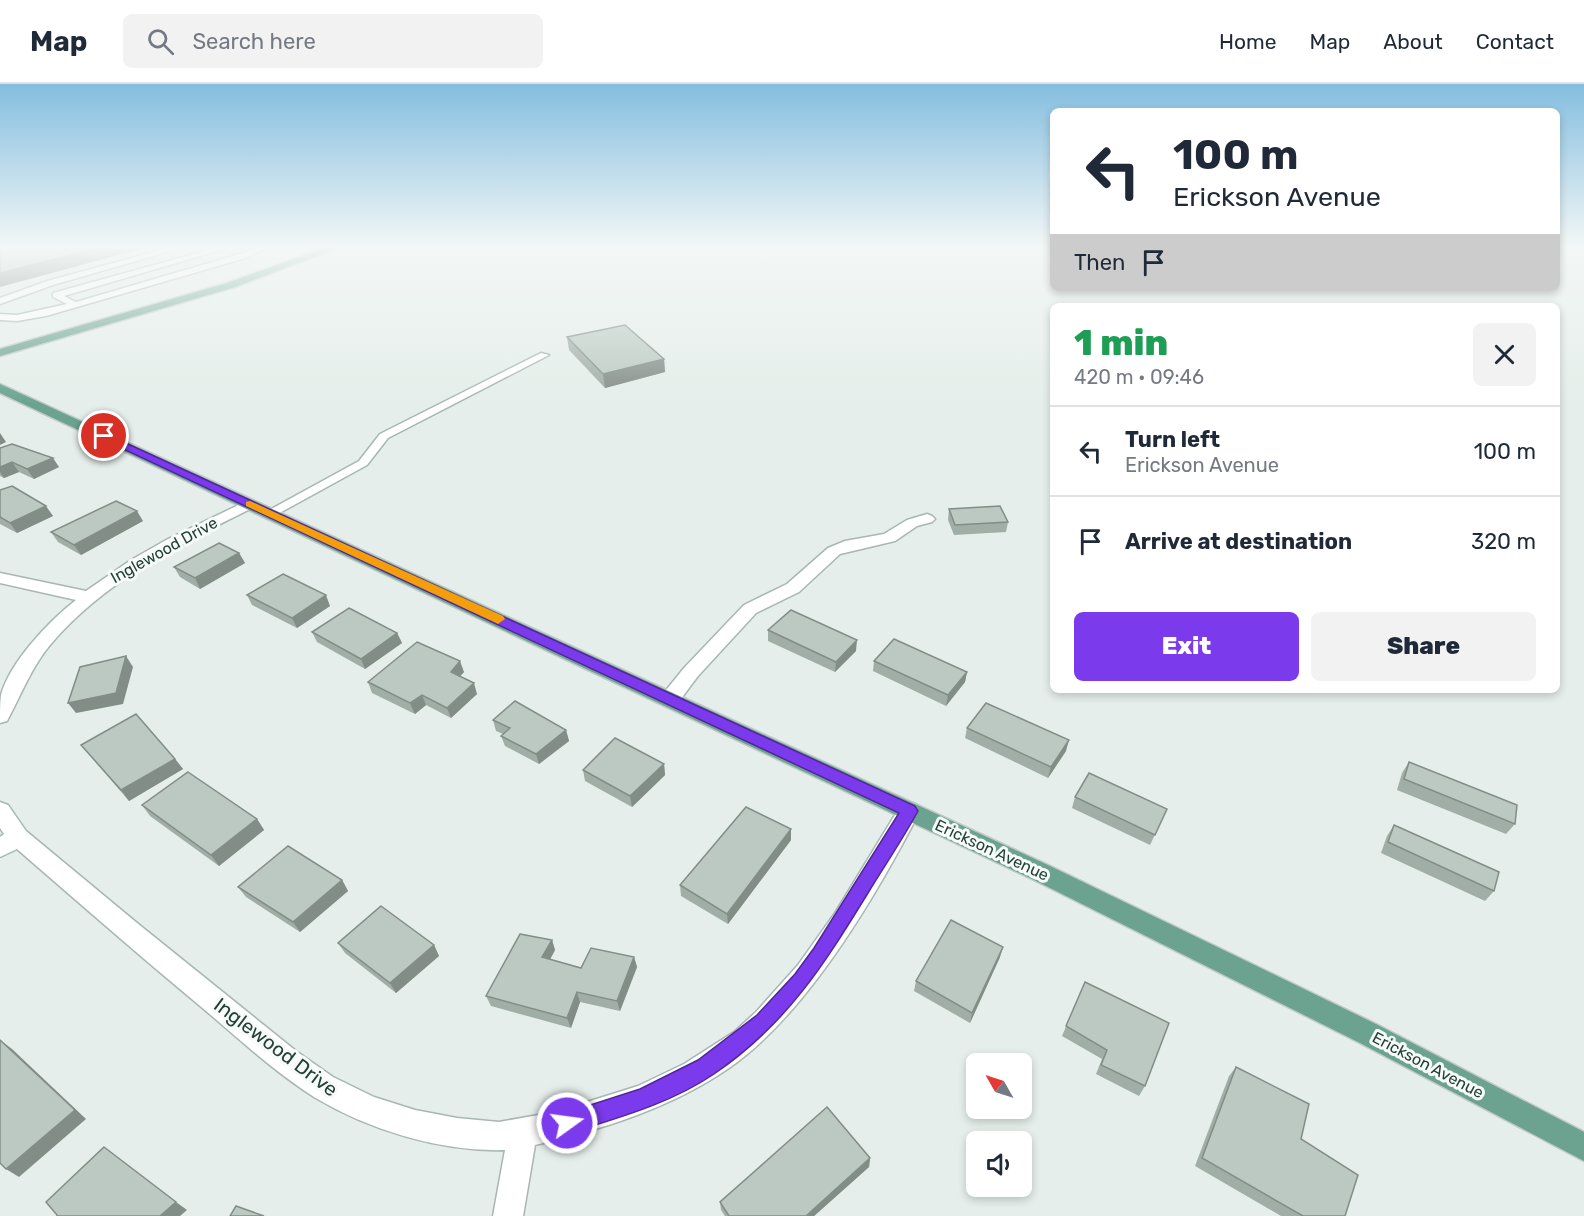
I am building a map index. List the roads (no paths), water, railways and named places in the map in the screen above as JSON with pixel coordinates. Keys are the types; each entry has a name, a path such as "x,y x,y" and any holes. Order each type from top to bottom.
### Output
{"main road":[{"path":"0,353 184,299"},
{"name":"Erickson Avenue","path":"0,388 670,699 1210,954 1584,1147"}],"street":[{"name":"Inglewood Drive","path":"0,716 23,666 48,635 87,597 146,556 249,504"},
{"path":"670,699 691,672 750,609 794,588 834,551 845,546 889,538 912,523 927,519"},
{"path":"0,578 87,597"},
{"name":"Inglewood Drive","path":"0,811 9,843 318,1084 392,1118 439,1129 500,1136 589,1118 644,1099 705,1068 764,1022 802,980 821,954 909,811"},
{"path":"508,1216 523,1133"}],"lane":[{"path":"63,299 75,305"},
{"path":"0,317 34,315 96,299"},
{"path":"270,513 363,463 384,436 544,355"}]}
